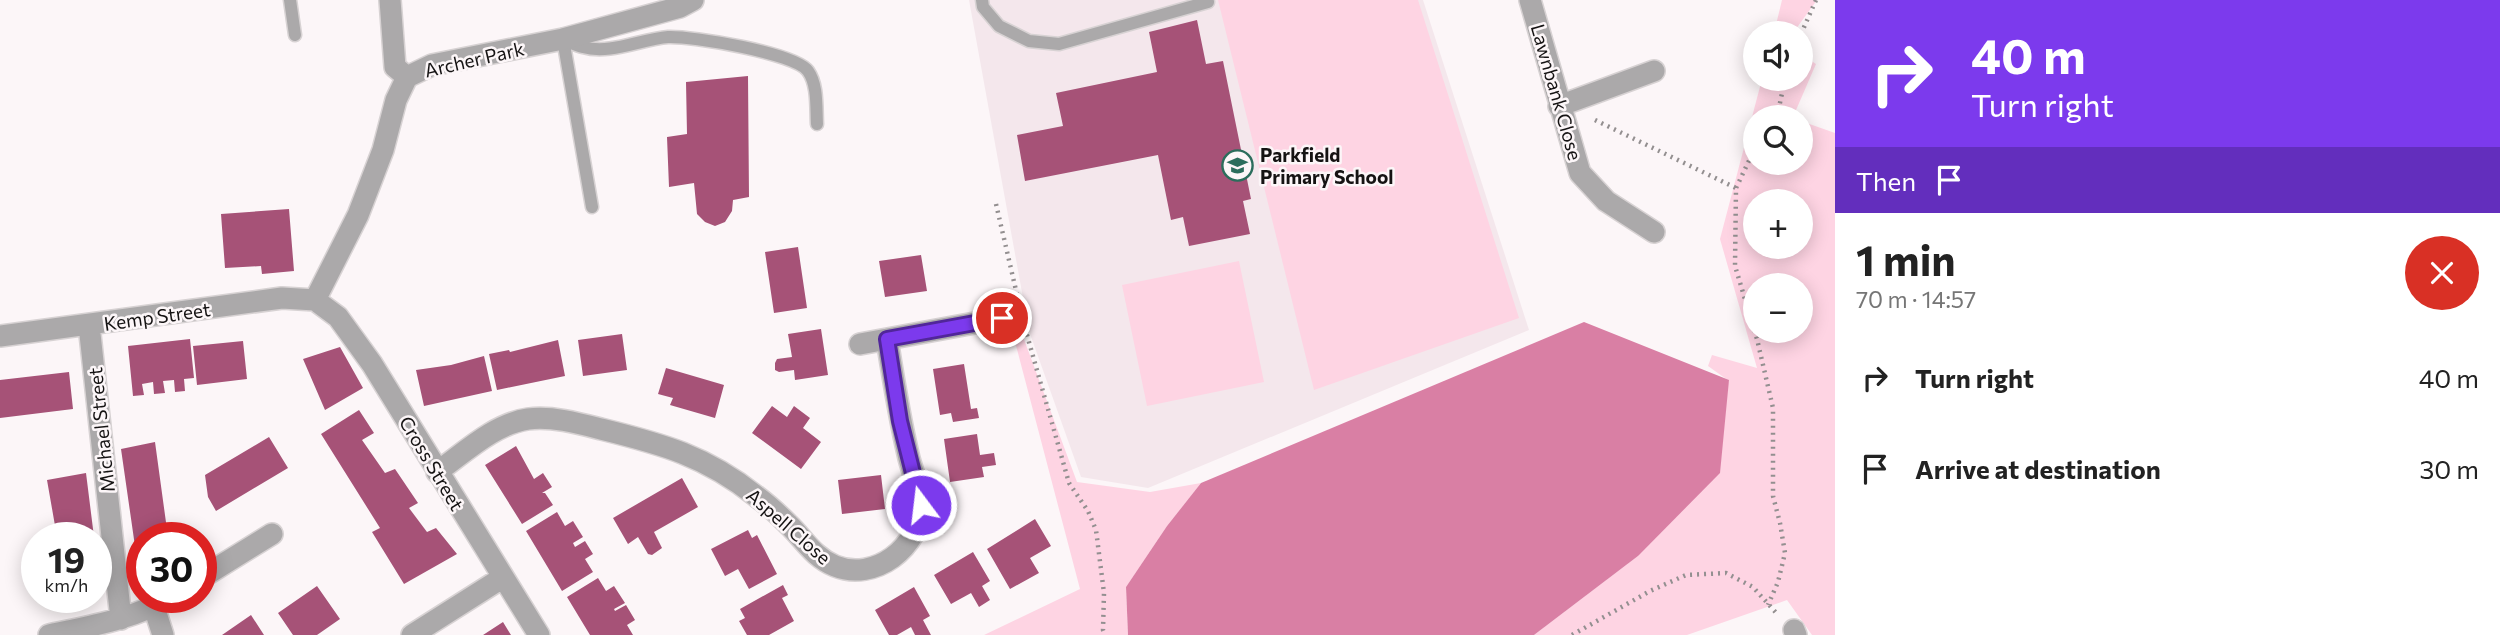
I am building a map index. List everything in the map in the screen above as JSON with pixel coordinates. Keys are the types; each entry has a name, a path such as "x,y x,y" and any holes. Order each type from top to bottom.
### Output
{"street":[{"path":"390,0 396,67 407,77"},
{"name":"Archer Park","path":"315,300 358,215 383,150 396,100 407,77 432,65 563,39 680,7 693,0"},
{"name":"Lawnbank Close","path":"1530,0 1580,173 1606,201 1654,232"},
{"path":"1559,106 1654,71"},
{"name":"Kemp Street","path":"0,336 282,298 315,300"},
{"name":"Cross Street","path":"315,300 338,317 372,364 539,635"},
{"path":"860,344 1015,315"},
{"name":"Michael Street","path":"89,325 121,619"},
{"name":"Aspell Close","path":"437,472 489,435 508,425 528,419 556,419 578,423 659,444 700,459 737,480 759,498 823,560 845,569 870,569 901,552 918,520 921,505 900,421 887,339"},
{"path":"217,568 272,534"},
{"path":"411,635 502,578"},
{"path":"49,635 121,619 135,613"},
{"path":"162,613 163,635"}],"lane":[{"path":"290,0 295,35"},
{"path":"982,0 983,7 999,26 1028,41 1059,44 1208,2"},
{"path":"563,39 597,50 648,40 686,37 791,58 807,69 814,84 817,124"},
{"path":"563,39 592,207"}],"path":[{"path":"1807,21 1816,0"},
{"path":"1559,106 1600,121 1736,188"},
{"path":"1743,173 1736,188 1735,266 1757,339 1773,408 1773,496 1785,553 1778,582 1768,605"},
{"path":"996,204 1015,315 1069,483 1088,511 1096,530 1104,593 1105,635"},
{"path":"1572,635 1686,575 1726,573 1753,587 1795,632"}],"shaded area":[{"name":"Parkfield Primary School","path":"969,0 1423,0 1529,330 1148,488 1081,477 1029,331"},
{"path":"1218,0 1418,0 1519,318 1314,390"},
{"path":"1782,0 1817,0 1802,21 1777,21"},
{"path":"1759,91 1804,91 1798,105 1755,105"},
{"path":"1813,125 1835,133 1835,635 1812,635 1787,600 1687,635 1534,635 1638,556 1729,381 1708,366 1712,355 1757,368 1750,343 1813,343 1813,273 1743,273 1743,319 1720,239 1743,151 1743,175 1813,175"},
{"path":"1239,261 1264,382 1147,406 1122,285"},
{"path":"1584,322 1729,380 1720,473 1638,556 1534,635 1128,635 1126,587 1167,526 1201,483"},
{"path":"1022,334 1077,482 1150,492 1201,483 1167,526 1126,587 1128,635 984,635 1080,589 1014,338"}],"building":[{"path":"1197,20 1206,64 1223,61 1251,199 1243,201 1250,234 1189,246 1183,217 1171,220 1158,155 1025,181 1017,135 1063,126 1056,93 1157,72 1149,32"},
{"path":"748,76 749,197 733,200 732,211 725,222 715,226 705,222 697,214 694,183 669,187 667,137 687,134 686,82"},
{"path":"289,209 294,271 262,274 261,266 225,268 221,214"},
{"path":"798,247 807,308 774,313 765,252"},
{"path":"921,255 927,291 885,297 879,261"},
{"path":"821,329 828,375 795,380 794,370 775,370 777,359 792,357 788,334"},
{"path":"622,334 627,370 583,376 578,340"},
{"path":"190,339 194,378 184,379 185,391 175,392 174,380 163,381 165,393 154,394 153,382 142,384 144,395 133,396 128,346"},
{"path":"558,340 565,376 497,390 489,354 510,352"},
{"path":"243,341 247,379 197,385 193,346"},
{"path":"340,347 363,388 325,410 303,359"},
{"path":"484,356 492,391 424,406 416,370 451,365"},
{"path":"964,364 971,409 977,408 979,418 953,422 951,413 940,415 933,369"},
{"path":"666,368 724,385 715,418 670,405 673,398 658,394"},
{"path":"69,372 73,409 0,418 0,380"},
{"path":"772,406 787,417 794,406 810,418 803,428 821,442 801,469 752,433"},
{"path":"359,410 374,433 362,440 385,473 395,469 418,503 409,508 427,532 436,528 457,554 404,584 372,532 380,528 321,434"},
{"path":"977,434 980,455 994,453 996,465 982,467 984,477 950,482 944,439"},
{"path":"269,437 288,468 216,511 208,497 205,475"},
{"path":"155,442 166,522 132,522 121,449"},
{"path":"516,446 534,479 543,473 552,487 542,493 545,493 553,505 522,524 485,465"},
{"path":"86,473 92,522 54,522 47,480"},
{"path":"881,475 885,509 842,514 838,480"},
{"path":"682,478 698,507 654,532 662,548 652,555 648,554 638,537 628,544 613,518"},
{"path":"557,512 565,526 573,521 583,537 573,543 575,547 585,541 593,554 585,559 593,572 562,591 526,531"},
{"path":"1035,519 1051,546 1030,558 1039,573 1010,589 987,549"},
{"path":"748,530 752,538 757,535 777,574 749,589 738,569 725,576 711,549"},
{"path":"973,552 990,581 982,586 990,600 979,607 971,593 951,604 934,575"},
{"path":"598,578 606,591 614,586 625,603 614,609 615,611 626,605 635,620 627,625 633,635 590,635 567,597"},
{"path":"783,585 788,595 782,598 794,621 769,635 747,635 739,621 745,618 740,609"},
{"path":"317,586 340,619 317,635 293,635 278,613"},
{"path":"914,587 930,616 923,620 931,635 915,635 911,627 897,635 889,635 875,610"},
{"path":"251,615 264,635 222,635"},
{"path":"503,622 511,635 483,635"}],"place":[{"name":"Parkfield Primary School","path":"1237,165"}],"route":[{"path":"921,505 900,421 887,339 1002,318"}]}
